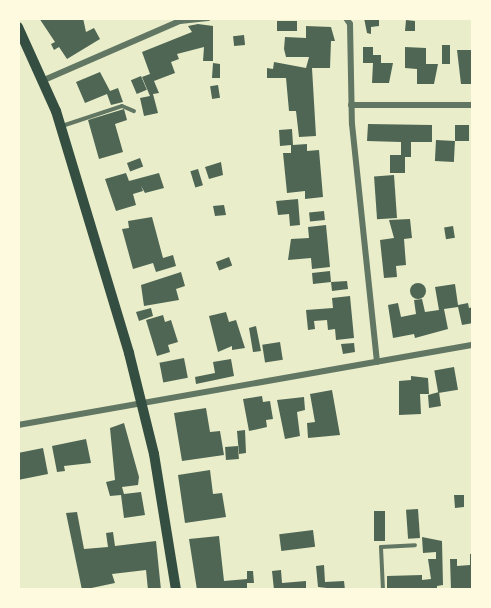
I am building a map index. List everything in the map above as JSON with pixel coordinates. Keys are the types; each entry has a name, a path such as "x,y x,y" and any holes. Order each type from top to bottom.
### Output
{"main road":[{"path":"18,27 44,81 62,126 142,402 176,590"}],"street":[{"path":"44,81 180,21 208,18"},
{"path":"346,18 350,24 351,105 376,362"},
{"path":"351,105 473,105"},
{"path":"18,425 473,345"}],"lane":[{"path":"62,126 122,106 135,111"},
{"path":"383,590 381,547 415,545"}],"building":[{"path":"39,18 83,18 86,32 94,28 100,39 67,59 59,47 54,50 51,44 55,42"},
{"path":"364,18 379,18 379,26 371,27 371,34 367,33"},
{"path":"406,20 415,21 415,31 405,31"},
{"path":"277,21 297,21 297,31 277,31"},
{"path":"198,24 213,26 213,61 203,61 204,47 177,54 179,59 171,62 175,73 154,81 159,93 153,94 158,113 144,116 140,98 150,96 142,77 150,74 142,52 192,32 188,26"},
{"path":"306,26 331,27 335,41 331,41 330,68 312,68 316,136 299,137 296,111 289,111 286,78 267,78 267,68 273,69 274,62 306,68 309,57 286,57 284,49 285,37 306,38"},
{"path":"244,35 245,45 234,46 233,36"},
{"path":"442,45 450,45 450,64 442,64"},
{"path":"363,47 373,47 373,55 381,55 381,63 393,63 389,83 372,83 373,63 363,63"},
{"path":"405,47 426,48 426,64 438,64 434,84 417,84 417,69 405,68"},
{"path":"457,50 473,50 473,84 461,84"},
{"path":"213,63 220,64 220,78 212,78"},
{"path":"100,72 110,91 118,88 123,102 111,105 107,94 85,103 76,82"},
{"path":"141,76 147,90 137,94 131,80"},
{"path":"218,85 220,98 212,99 210,86"},
{"path":"124,109 127,120 115,124 123,152 99,159 88,120"},
{"path":"368,124 432,125 432,142 411,142 411,157 405,157 405,173 390,173 390,155 401,155 401,142 367,141"},
{"path":"455,125 469,125 469,141 455,141"},
{"path":"292,129 293,145 307,144 307,151 319,150 323,197 305,199 305,191 287,193 283,153 291,153 291,145 280,146 279,130"},
{"path":"436,140 455,141 454,162 435,161"},
{"path":"140,158 143,166 130,171 127,163"},
{"path":"221,162 223,175 209,179 205,167"},
{"path":"198,169 203,185 195,188 190,171"},
{"path":"126,173 129,181 159,173 164,188 145,193 141,186 143,191 133,194 136,205 116,211 105,179"},
{"path":"394,175 397,218 377,219 374,176"},
{"path":"298,199 300,225 290,226 289,214 278,215 276,201"},
{"path":"224,205 226,215 215,216 213,206"},
{"path":"324,211 325,220 310,222 309,213"},
{"path":"152,217 163,258 173,255 176,266 156,272 153,263 133,269 122,229 129,228 128,221"},
{"path":"410,219 412,238 404,239 406,265 396,266 397,277 384,278 380,240 394,238 389,220"},
{"path":"326,225 330,267 312,269 311,258 288,260 291,239 309,238 308,227"},
{"path":"453,226 455,238 446,239 444,227"},
{"path":"229,257 232,265 219,270 216,262"},
{"path":"330,271 331,282 313,284 312,273"},
{"path":"181,272 185,286 176,289 179,300 144,306 141,285"},
{"path":"347,281 348,289 332,291 331,282"},
{"path":"418,283 424,285 426,291 424,297 418,299 412,297 410,291 412,285"},
{"path":"455,284 458,305 468,303 469,308 473,307 473,323 462,325 458,307 444,309 448,329 415,338 414,334 393,338 388,305 398,303 401,317 416,314 414,300 422,299 425,312 439,310 435,287"},
{"path":"350,296 354,338 336,340 335,329 328,330 327,320 314,321 315,329 308,330 306,310 333,308 332,298"},
{"path":"151,308 153,316 139,321 136,312"},
{"path":"226,312 229,322 236,320 245,348 232,350 232,346 218,352 209,316"},
{"path":"163,315 165,322 171,320 178,342 168,345 170,352 157,356 146,320"},
{"path":"256,326 261,351 253,352 249,328"},
{"path":"280,342 283,360 265,363 262,345"},
{"path":"354,343 355,352 343,354 341,344"},
{"path":"184,358 188,378 163,382 159,363"},
{"path":"231,359 234,376 196,384 195,377 215,373 213,362"},
{"path":"454,367 458,390 438,393 434,370"},
{"path":"411,376 428,378 429,394 420,394 421,414 399,415 399,381 411,380"},
{"path":"332,390 340,435 308,438 307,423 315,422 310,394"},
{"path":"439,392 441,406 429,408 428,395"},
{"path":"262,396 263,402 270,401 273,419 266,420 267,427 249,431 243,399"},
{"path":"304,397 305,410 297,412 300,436 285,439 277,400"},
{"path":"206,408 210,432 220,431 224,455 182,461 174,413"},
{"path":"124,423 139,477 138,485 122,487 124,494 141,492 145,515 124,518 121,495 110,496 106,482 115,480 110,428"},
{"path":"245,430 246,453 239,454 237,431"},
{"path":"86,439 91,463 64,466 65,471 57,472 52,446"},
{"path":"238,446 239,459 226,460 225,447"},
{"path":"43,448 48,474 18,480 18,453"},
{"path":"210,470 213,494 222,493 226,517 185,523 178,475"},
{"path":"454,495 464,495 464,507 455,508"},
{"path":"418,509 420,538 408,539 406,510"},
{"path":"374,511 385,511 385,541 374,541"},
{"path":"77,512 84,549 108,547 106,533 113,532 115,546 156,541 161,590 148,590 146,570 112,574 115,583 82,590 66,513"},
{"path":"313,530 315,547 281,551 279,534"},
{"path":"219,536 224,581 247,579 247,571 253,571 254,583 247,583 247,590 197,590 189,539"},
{"path":"422,537 442,541 443,585 437,586 437,590 387,590 387,576 422,575 422,580 431,579 428,559 436,559 436,552 423,553"},
{"path":"470,554 473,554 472,590 451,590 450,559 457,559 457,566 470,565"},
{"path":"324,565 325,582 344,581 345,590 318,587 316,566"},
{"path":"281,570 282,583 306,581 306,590 274,590 272,571"}]}
